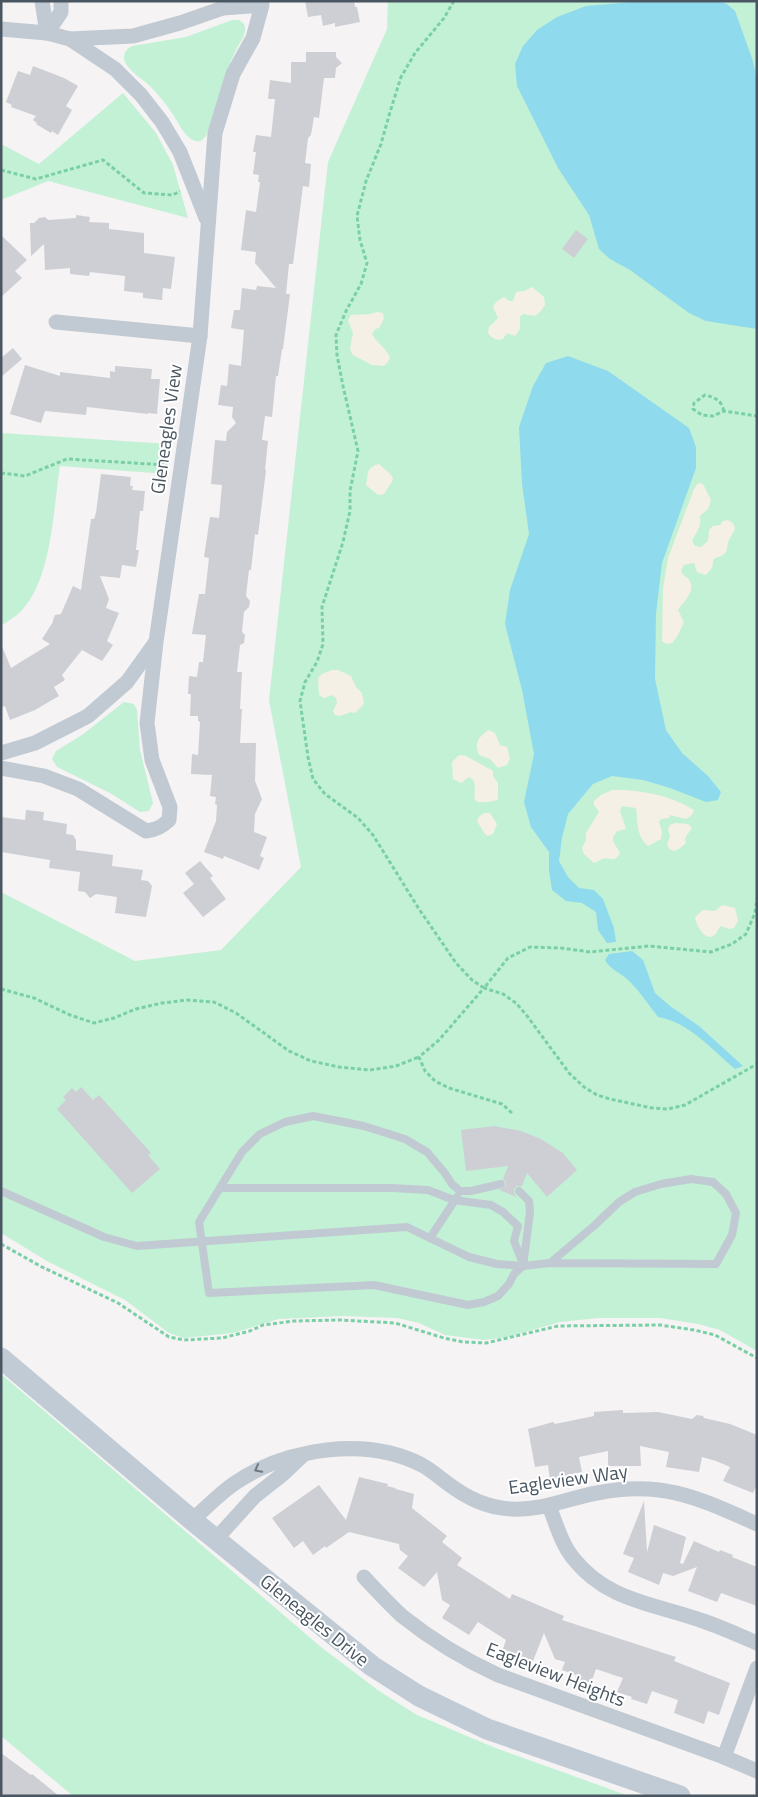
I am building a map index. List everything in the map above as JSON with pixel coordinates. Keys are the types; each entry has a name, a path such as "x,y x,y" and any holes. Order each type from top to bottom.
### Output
{"street":[{"path":"42,1 47,33"},
{"path":"47,33 60,12 61,1"},
{"name":"Gleneagles View","path":"1,28 47,33 70,39 133,36 180,23 223,8 262,5 253,38 233,74 215,133 200,336 156,642 147,723 152,760 170,807 169,820 163,826 146,831 78,789 44,776 1,768"},
{"name":"Gleneagles View","path":"70,39 115,68 141,95 162,122 180,152 208,221"},
{"path":"56,322 200,336"},
{"name":"Gleneagles View","path":"1,753 35,743 88,716 127,682 156,642"},
{"name":"Gleneagles Drive","path":"1,1358 192,1520 372,1666 419,1696 487,1729 680,1796"},
{"name":"Eagleview Way","path":"192,1520 234,1484 249,1474 282,1459 345,1447 382,1451 405,1457 425,1466 449,1485 479,1503 497,1508 514,1510 549,1506 595,1493 620,1489 650,1488 686,1494 757,1524"},
{"path":"216,1539 255,1496 283,1474 304,1454"},
{"path":"549,1506 562,1541 572,1557 583,1569 611,1590 628,1599 700,1620 757,1642"},
{"name":"Eagleview Heights","path":"364,1577 401,1614 426,1634 451,1652 475,1664 498,1675 757,1770"},
{"path":"724,1757 757,1668"}],"lane":[{"path":"501,1184 460,1191 452,1184 427,1152 405,1139 364,1126 313,1116 285,1122 260,1134 242,1152 199,1222 209,1293 374,1285 468,1305 484,1302 498,1296 514,1274 523,1266 530,1212 529,1201 519,1191"},
{"path":"1,1191 104,1237 137,1246 407,1227 469,1257 497,1264 523,1266 550,1263 716,1264 732,1235 736,1213 726,1194 713,1182 690,1179 661,1184 635,1192 619,1202 550,1263"},
{"path":"220,1188 428,1190 454,1200 491,1205 503,1212 518,1226 514,1241 523,1266"},
{"path":"430,1238 460,1191"}],"path":[{"path":"454,1 444,18 415,53 401,77 381,144 366,181 357,216 360,240 367,263 361,284 346,311 336,335 337,355 358,451 350,491 350,511 343,542 322,607 323,644 317,662 304,682 300,701 313,779 325,794 358,818 373,835 419,909 456,963 472,980 484,988 502,994 516,1003 569,1073 584,1087 597,1095 610,1099 652,1108 668,1109 685,1105 757,1064"},
{"path":"1,170 36,179 103,160 144,193 173,195 193,184"},
{"path":"724,411 722,404 716,398 705,396 694,402 693,409 702,415 713,416 724,411 757,416"},
{"path":"1,473 25,476 67,459 181,465"},
{"path":"1,990 34,998 94,1022 114,1018 136,1009 162,1002 187,1000 214,1002 236,1013 289,1051 311,1061 339,1067 370,1070 396,1066 419,1057 439,1040 508,958 530,947 561,948 590,952 649,946 711,952 732,944 746,934 757,899"},
{"path":"419,1057 424,1071 435,1081 449,1088 502,1104 512,1113"},
{"path":"1,1244 42,1268 118,1303 169,1337 184,1340 222,1338 250,1331 263,1325 294,1321 340,1320 395,1323 444,1338 463,1342 486,1343 558,1326 660,1325 715,1335 757,1358"}],"green space":[{"path":"388,1 757,1 757,1351 720,1330 698,1324 660,1318 598,1318 560,1322 508,1337 484,1340 445,1335 419,1323 397,1318 343,1316 279,1319 233,1333 184,1338 169,1333 125,1300 47,1261 1,1233 1,892 135,961 221,950 301,867 269,700 328,162 387,29"},
{"path":"232,20 239,20 244,24 245,31 227,71 206,136 201,141 196,141 184,132 153,89 129,69 124,55 132,46 186,37"},
{"path":"123,93 156,133 173,165 188,218 48,181 1,200 1,144 39,164"},
{"path":"1,433 169,444 167,474 60,466 53,525 38,585 29,602 17,615 1,626"},
{"path":"124,702 134,704 137,710 140,750 153,803 149,811 140,812 110,793 57,767 52,759 56,751 82,735"},
{"path":"1,1374 321,1647 379,1691 417,1715 493,1747 629,1796 73,1796 1,1736"}],"sand":[{"path":"532,287 544,297 545,305 541,311 535,316 523,314 520,317 520,329 515,336 507,333 503,339 493,338 488,333 489,327 498,318 493,307 496,302 504,297 509,301 513,301 516,292"},
{"path":"383,313 384,319 379,328 375,329 372,334 390,357 384,366 372,365 353,355 350,349 353,333 348,321 351,315"},
{"path":"379,464 392,476 393,480 384,494 378,495 366,485 371,467"},
{"path":"698,483 703,484 711,500 708,509 700,516 699,526 692,541 695,546 701,547 708,541 709,530 713,526 720,525 723,521 728,520 732,522 735,527 728,541 726,552 713,560 711,569 705,575 697,572 694,563 684,565 681,571 689,580 691,588 678,610 684,622 677,637 672,643 666,644 662,641 663,589 668,558"},
{"path":"332,670 338,670 351,676 356,687 362,693 364,704 355,713 335,715 333,711 337,702 336,698 332,695 324,698 319,695 318,678"},
{"path":"489,730 495,733 500,745 507,747 510,759 507,765 498,768 490,759 479,755 478,741"},
{"path":"459,755 466,756 493,771 493,776 498,783 498,799 479,802 474,797 475,784 473,780 469,777 461,783 453,779 452,762"},
{"path":"612,790 654,794 675,800 694,810 692,815 686,819 670,815 669,818 661,819 659,822 662,832 661,839 648,846 639,833 636,808 622,806 620,811 626,829 617,831 613,837 613,841 620,853 614,859 602,859 594,863 584,854 582,848 586,840 586,833 599,812 594,805 594,801"},
{"path":"484,813 490,813 497,824 493,834 488,836 477,821"},
{"path":"675,823 688,824 692,828 685,838 686,843 674,851 669,849 667,844 670,836 668,829 670,825"},
{"path":"722,905 735,908 738,921 734,928 729,929 721,926 714,935 707,936 697,924 695,917 703,910 715,911"}],"water":[{"path":"643,1 718,1 727,4 735,11 753,61 757,81 757,329 706,321 689,313 630,270 610,259 599,249 589,215 558,168 517,86 515,64 523,46 537,30 557,17 586,6"},
{"path":"568,356 608,371 689,428 696,447 696,468 662,563 656,614 655,679 666,730 682,753 708,776 721,792 718,800 706,802 643,780 612,776 593,784 568,814 559,861 568,877 579,888 594,890 603,899 614,928 616,942 607,943 598,930 596,912 582,903 566,901 552,890 549,852 531,827 524,802 534,754 522,690 505,624 510,590 529,534 522,484 519,427 533,386 546,363"},
{"path":"632,951 643,960 655,993 699,1026 743,1066 735,1069 690,1031 669,1020 658,1017 631,983 612,969 605,960 609,954"}],"building":[{"path":"305,1 354,1 360,22 335,27 335,23 323,26 321,15 308,17"},
{"path":"306,52 336,52 336,57 342,63 336,68 335,78 324,78 319,118 314,117 311,135 308,138 305,163 311,164 309,187 303,186 293,264 289,264 286,294 290,294 283,349 278,376 276,376 272,417 265,416 262,440 268,441 266,470 258,535 255,534 251,570 249,570 246,596 250,601 249,607 244,612 242,632 245,635 244,643 240,645 237,672 242,672 240,743 256,743 255,781 262,799 255,814 254,832 267,837 260,856 264,858 259,870 224,856 223,859 204,852 216,821 217,805 215,804 216,797 210,796 212,775 191,774 192,754 198,755 200,722 198,721 198,716 190,716 191,694 188,694 189,676 197,677 199,662 203,662 206,635 192,634 199,594 205,594 209,558 204,557 210,517 219,518 222,485 211,484 215,440 226,441 227,432 236,423 232,417 233,407 218,405 221,385 227,386 229,364 241,366 244,330 231,328 234,310 240,310 242,288 256,290 257,286 276,288 255,263 256,252 241,250 246,210 256,212 260,182 258,182 259,175 253,174 256,152 253,152 256,135 271,137 275,99 268,99 270,80 291,83 291,62 306,62"},
{"path":"33,66 64,78 78,86 66,106 72,110 58,135 36,124 33,120 36,116 11,107 12,105 6,102 18,71 30,75"},
{"path":"76,215 90,217 89,222 109,223 109,229 144,233 144,253 175,257 171,289 163,288 162,300 143,298 143,293 124,291 125,276 90,272 89,276 70,274 70,268 45,270 44,244 31,256 30,223 34,223 39,218 45,217 48,220 76,218"},
{"path":"576,230 588,239 574,258 562,249"},
{"path":"1,235 27,260 15,271 22,278 1,297"},
{"path":"13,348 22,359 1,377 1,358"},
{"path":"25,365 60,376 60,372 110,378 110,371 115,372 115,366 152,369 151,379 160,379 157,414 87,407 86,415 45,411 41,423 10,414"},
{"path":"101,474 131,477 130,486 133,486 132,490 145,491 143,511 140,511 136,550 139,550 136,567 122,565 120,578 100,576 109,599 106,608 119,613 107,641 113,645 102,661 82,650 62,675 65,680 54,687 59,696 35,710 10,720 5,706 1,707 1,644 11,668 50,644 42,639 53,622 55,615 61,614 73,586 81,590 91,519 94,519 96,513"},
{"path":"26,810 44,812 43,820 67,824 66,834 73,835 76,840 76,850 113,855 112,866 143,870 141,880 148,881 152,886 146,917 115,913 117,897 96,894 90,898 85,892 78,891 80,872 49,868 50,860 1,852 1,817 25,820"},
{"path":"200,861 213,876 210,878 226,899 203,917 183,893 194,884 185,873"},
{"path":"81,1087 93,1100 99,1095 151,1153 148,1155 160,1169 132,1193 57,1109 66,1100 63,1097 72,1088 76,1092"},
{"path":"494,1126 521,1131 541,1139 563,1153 577,1170 547,1197 527,1173 522,1186 517,1186 514,1189 517,1197 499,1190 506,1186 506,1182 503,1179 508,1166 466,1171 461,1130"},
{"path":"623,1410 623,1413 658,1412 692,1419 697,1415 703,1416 704,1418 730,1424 757,1435 757,1485 753,1493 723,1481 730,1467 716,1461 702,1457 699,1472 666,1467 669,1452 640,1446 641,1466 608,1466 608,1451 579,1457 582,1472 550,1480 548,1465 535,1467 528,1429 553,1422 555,1424 594,1416 594,1412"},
{"path":"359,1477 388,1484 387,1486 414,1494 412,1508 447,1536 442,1542 462,1558 457,1565 510,1599 512,1594 564,1616 562,1620 676,1657 674,1661 730,1683 719,1715 708,1711 704,1724 674,1713 678,1700 652,1691 647,1704 631,1699 632,1697 617,1692 623,1678 596,1669 591,1683 575,1678 576,1675 562,1670 565,1662 555,1659 544,1633 533,1661 503,1649 506,1640 478,1622 469,1635 442,1618 450,1605 442,1600 437,1572 424,1587 398,1568 408,1556 400,1550 399,1544 349,1532 313,1555 303,1541 294,1548 272,1518 319,1485 346,1520"},
{"path":"644,1501 647,1552 654,1525 686,1537 680,1563 683,1564 694,1541 719,1552 720,1550 733,1555 732,1557 757,1567 757,1606 721,1593 717,1602 688,1591 697,1567 673,1576 663,1573 659,1585 628,1572 634,1558 623,1554"},
{"path":"1,1753 32,1774 59,1796 1,1796"}]}
